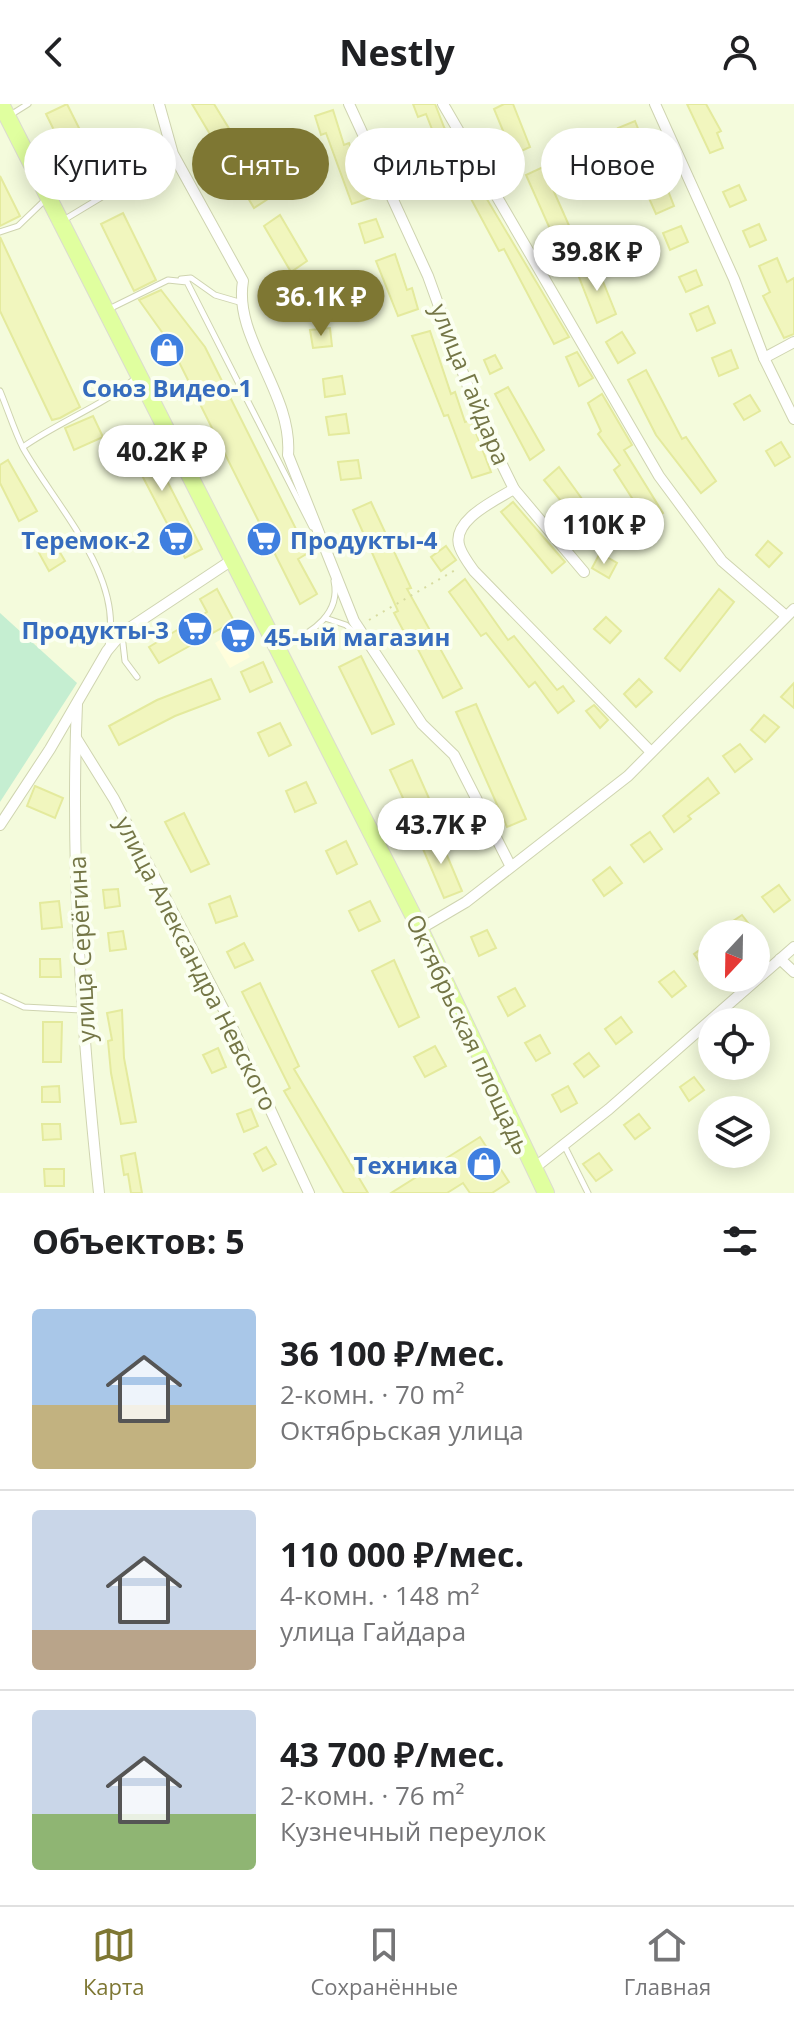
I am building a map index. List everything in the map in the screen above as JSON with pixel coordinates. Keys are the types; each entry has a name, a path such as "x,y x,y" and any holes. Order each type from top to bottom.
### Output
{"main road":[{"name":"Октябрьская площадь","path":"4,110 24,150"},
{"name":"Октябрьская площадь","path":"50,200 420,929 546,1193"}],"street":[{"path":"159,104 166,128"},
{"name":"улица Гайдара","path":"349,104 428,276 480,420 514,489 584,572"},
{"path":"420,929 466,902 510,865 601,798 790,612 722,561 659,476 443,104"},
{"path":"655,104 734,279 764,358 794,419"},
{"path":"176,159 243,281 239,302 281,403 290,437 288,455 358,627 422,724 454,755 510,865"},
{"path":"764,358 794,342"},
{"name":"улица Гайдара","path":"469,563 457,537 463,526 484,506 514,489"},
{"path":"0,825 107,651 122,633 232,560"},
{"path":"469,563 651,752"},
{"name":"улица Серёгина","path":"77,704 82,1010 99,1193"},
{"name":"улица Александра Невского","path":"76,738 114,799 226,1014 309,1193"},
{"path":"533,1169 794,947"},
{"path":"780,959 794,972"}],"lane":[{"path":"4,110 28,104"},
{"path":"0,232 18,226 44,200"},
{"path":"61,222 97,200"},
{"path":"106,311 168,280 191,278 215,295 239,302"},
{"path":"168,280 187,282 330,566 337,595 325,618 305,636 285,644 271,638"},
{"path":"23,447 64,420 110,400 138,377"},
{"path":"0,391 23,447 79,535 107,592 113,616 107,651"},
{"path":"325,618 346,625 372,649"},
{"path":"122,633 125,661 137,677"},
{"path":"0,996 24,1007 82,1010"},
{"path":"564,1145 588,1193"}],"path":[{"path":"358,627 469,563"}],"shaded area":[{"path":"0,104 794,104 794,1193 0,1193"},
{"path":"0,613 77,683 0,802"},
{"path":"235,631 250,657 230,668 215,643"}],"building":[{"path":"67,104 79,128 53,128 46,114"},
{"path":"192,104 214,104 229,128 206,128"},
{"path":"413,104 435,104 445,128 432,128 426,114 418,117"},
{"path":"513,104 522,128 502,128 494,109"},
{"path":"687,104 706,104 721,131 717,133 723,148 710,153"},
{"path":"333,110 345,145 345,185 329,141 329,128 319,128 315,116"},
{"path":"635,121 638,128 618,128"},
{"path":"541,168 541,200 558,200 579,248 562,256 526,175"},
{"path":"0,176 20,216 0,226"},
{"path":"739,185 746,200 730,207 723,192"},
{"path":"249,200 266,200 254,208"},
{"path":"472,200 487,200 569,337 554,344 504,249 499,251"},
{"path":"650,200 672,200 674,206 656,214"},
{"path":"123,213 156,280 134,291 101,224"},
{"path":"280,215 307,261 291,272 264,226"},
{"path":"376,219 383,237 365,243 359,224"},
{"path":"759,224 766,240 750,247 743,231"},
{"path":"681,226 688,242 670,250 663,233"},
{"path":"0,237 80,407 60,418 52,420 0,311"},
{"path":"395,254 407,290 412,288 418,309 398,316 376,261"},
{"path":"777,258 787,282 794,278 794,334 784,338 763,296 770,292 759,266"},
{"path":"596,264 616,314 597,323 577,272"},
{"path":"696,270 702,285 686,292 679,277"},
{"path":"315,280 322,301 303,307 297,286"},
{"path":"161,290 205,347 308,553 298,559 317,594 300,604 169,342 139,300"},
{"path":"708,306 715,323 697,331 690,314"},
{"path":"330,328 332,346 313,348 310,330"},
{"path":"430,331 451,394 455,392 465,422 471,420 491,472 472,478 448,415 444,416 412,336"},
{"path":"622,332 635,353 618,363 606,342"},
{"path":"731,350 738,368 719,376 712,358"},
{"path":"577,352 593,378 579,386 566,357"},
{"path":"495,355 502,368 490,374 484,360"},
{"path":"646,370 682,439 686,437 716,481 701,493 656,435 628,380"},
{"path":"342,376 345,394 325,397 323,379"},
{"path":"508,387 544,450 530,460 495,394"},
{"path":"602,394 632,445 624,450 663,513 648,523 614,470 620,465 598,434 601,431 588,403"},
{"path":"750,395 760,411 744,420 734,404"},
{"path":"346,414 349,433 329,435 326,417"},
{"path":"93,416 103,437 74,450 65,428"},
{"path":"140,428 202,549 185,558 122,437"},
{"path":"781,442 790,457 775,466 766,451"},
{"path":"8,460 37,511 19,521 0,483 0,465"},
{"path":"358,460 361,478 341,480 338,462"},
{"path":"559,467 603,528 590,537 544,480"},
{"path":"371,502 411,588 407,589 462,688 443,698 408,630 404,632 394,613 398,611 353,510"},
{"path":"513,502 565,562 552,573 501,512"},
{"path":"768,541 782,553 769,567 756,555"},
{"path":"55,544 65,561 49,571 39,553"},
{"path":"446,546 456,560 441,571 431,557"},
{"path":"600,553 617,563 609,578 592,568"},
{"path":"465,579 508,640 514,636 557,690 563,686 574,701 558,713 535,682 529,687 486,633 481,636 449,592"},
{"path":"217,589 234,621 159,663 149,647 207,612 200,599"},
{"path":"719,589 734,602 680,671 665,658"},
{"path":"606,617 621,631 610,643 594,629"},
{"path":"361,656 394,724 372,734 339,667"},
{"path":"263,662 272,682 250,692 241,672"},
{"path":"211,679 220,699 175,716 119,745 109,726 157,700"},
{"path":"639,679 652,692 636,707 624,694"},
{"path":"794,683 794,708 781,697"},
{"path":"476,704 526,819 507,827 456,712"},
{"path":"594,705 608,720 600,728 586,711"},
{"path":"764,715 779,727 765,742 751,730"},
{"path":"280,723 291,745 269,756 258,733"},
{"path":"740,744 752,759 735,772 723,756"},
{"path":"412,760 435,812 414,822 390,770"},
{"path":"708,778 719,793 688,816 691,819 674,832 663,816"},
{"path":"306,782 316,803 295,812 286,791"},
{"path":"35,786 63,798 55,818 27,806"},
{"path":"184,813 209,864 191,872 165,822"},
{"path":"650,832 662,849 644,862 631,845"},
{"path":"438,834 462,891 444,898 420,842"},
{"path":"346,841 357,864 337,874 326,851"},
{"path":"610,867 622,883 604,896 593,880"},
{"path":"779,885 790,900 774,912 762,897"},
{"path":"118,889 120,906 105,908 103,890"},
{"path":"230,896 237,916 216,923 209,904"},
{"path":"59,901 62,927 42,929 40,903"},
{"path":"370,901 380,921 359,931 349,911"},
{"path":"487,930 496,948 479,956 471,937"},
{"path":"123,931 126,949 110,951 108,933"},
{"path":"244,943 253,960 235,968 227,952"},
{"path":"40,959 60,959 61,977 40,977"},
{"path":"394,960 419,1017 399,1027 372,971"},
{"path":"674,971 686,986 672,997 659,982"},
{"path":"260,983 299,1066 294,1069 368,1193 344,1193 284,1091 290,1088 242,992"},
{"path":"515,988 525,1006 508,1016 498,997"},
{"path":"122,1010 124,1058 136,1122 121,1124 111,1073 108,1041 112,1040 107,1013"},
{"path":"621,1017 632,1032 616,1044 605,1029"},
{"path":"43,1022 62,1022 61,1062 43,1062"},
{"path":"540,1035 550,1053 536,1061 525,1043"},
{"path":"435,1046 446,1066 425,1077 414,1057"},
{"path":"218,1048 226,1067 212,1073 203,1055"},
{"path":"589,1053 599,1066 584,1077 574,1064"},
{"path":"694,1077 704,1090 689,1101 680,1087"},
{"path":"59,1086 60,1102 42,1102 42,1087"},
{"path":"568,1086 577,1103 561,1112 552,1095"},
{"path":"251,1109 258,1126 244,1132 237,1114"},
{"path":"639,1114 650,1128 635,1139 624,1125"},
{"path":"42,1124 60,1124 61,1139 43,1140"},
{"path":"480,1137 509,1182 492,1193 470,1193 463,1183 447,1193 391,1193"},
{"path":"266,1147 276,1164 263,1171 254,1154"},
{"path":"135,1153 142,1193 131,1193 128,1174 124,1175 121,1156"},
{"path":"599,1153 612,1170 596,1181 583,1164"},
{"path":"44,1169 64,1169 64,1186 45,1186"}],"place":[{"name":"Союз Видео-1","path":"167,350"},
{"name":"Теремок-2","path":"176,539"},
{"name":"Продукты-4","path":"264,539"},
{"name":"Продукты-3","path":"195,629"},
{"name":"45-ый магазин","path":"238,636"},
{"name":"Техника","path":"484,1164"}]}
